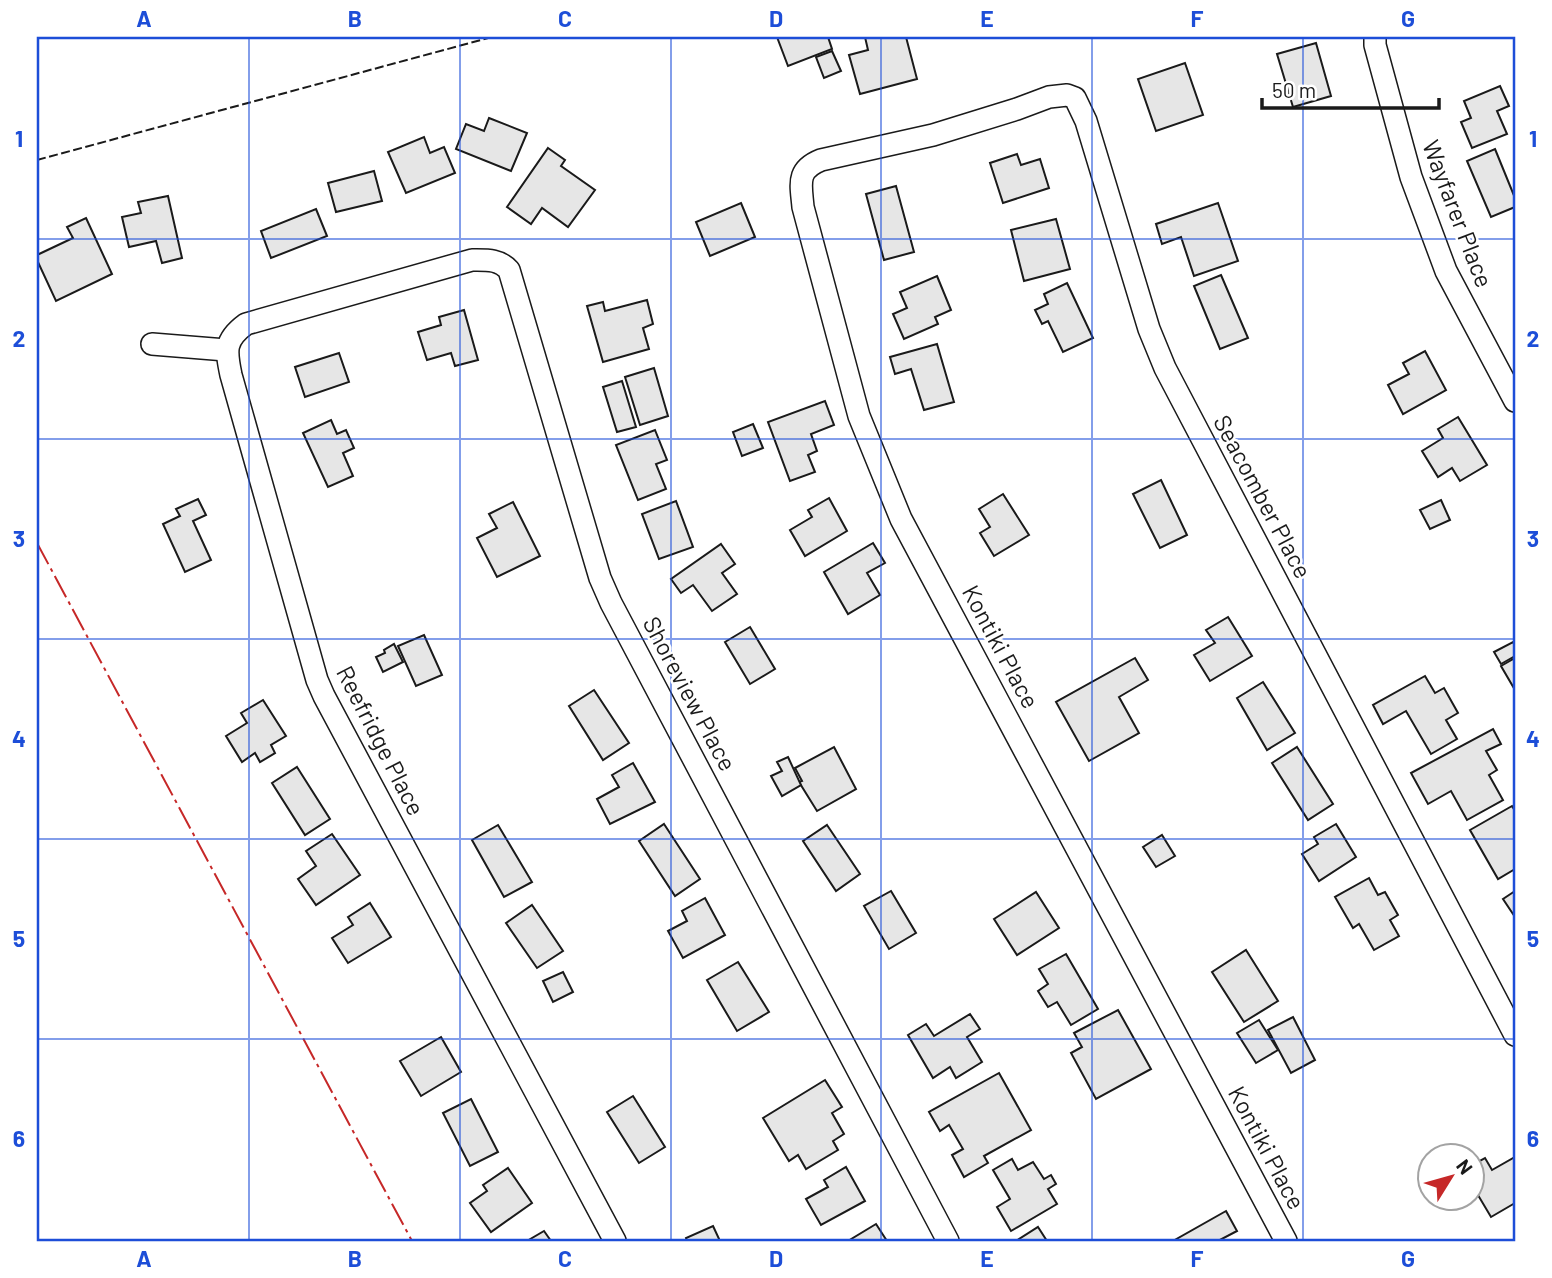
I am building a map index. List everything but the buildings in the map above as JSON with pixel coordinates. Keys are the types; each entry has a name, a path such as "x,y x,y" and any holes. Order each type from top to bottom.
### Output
{"street":[{"name":"Wayfarer Place","path":"1375,37 1411,177 1446,271 1515,401"},
{"name":"Seacomber Place","path":"933,135 1017,110 1049,97 1067,95 1075,98 1086,121 1149,329 1165,368 1515,1035"},
{"name":"Kontiki Place","path":"933,135 821,160 809,165 801,181 803,207 859,416 901,519 1286,1241"},
{"name":"Shoreview Place","path":"226,350 232,337 246,324 472,260 503,263 509,270 600,578 611,603 948,1241"},
{"path":"152,344 226,350"},
{"name":"Reefridge Place","path":"226,350 324,696 615,1241"}],"fence":[{"path":"37,160 492,37"}],"power":[{"path":"37,543 412,1241"}]}
